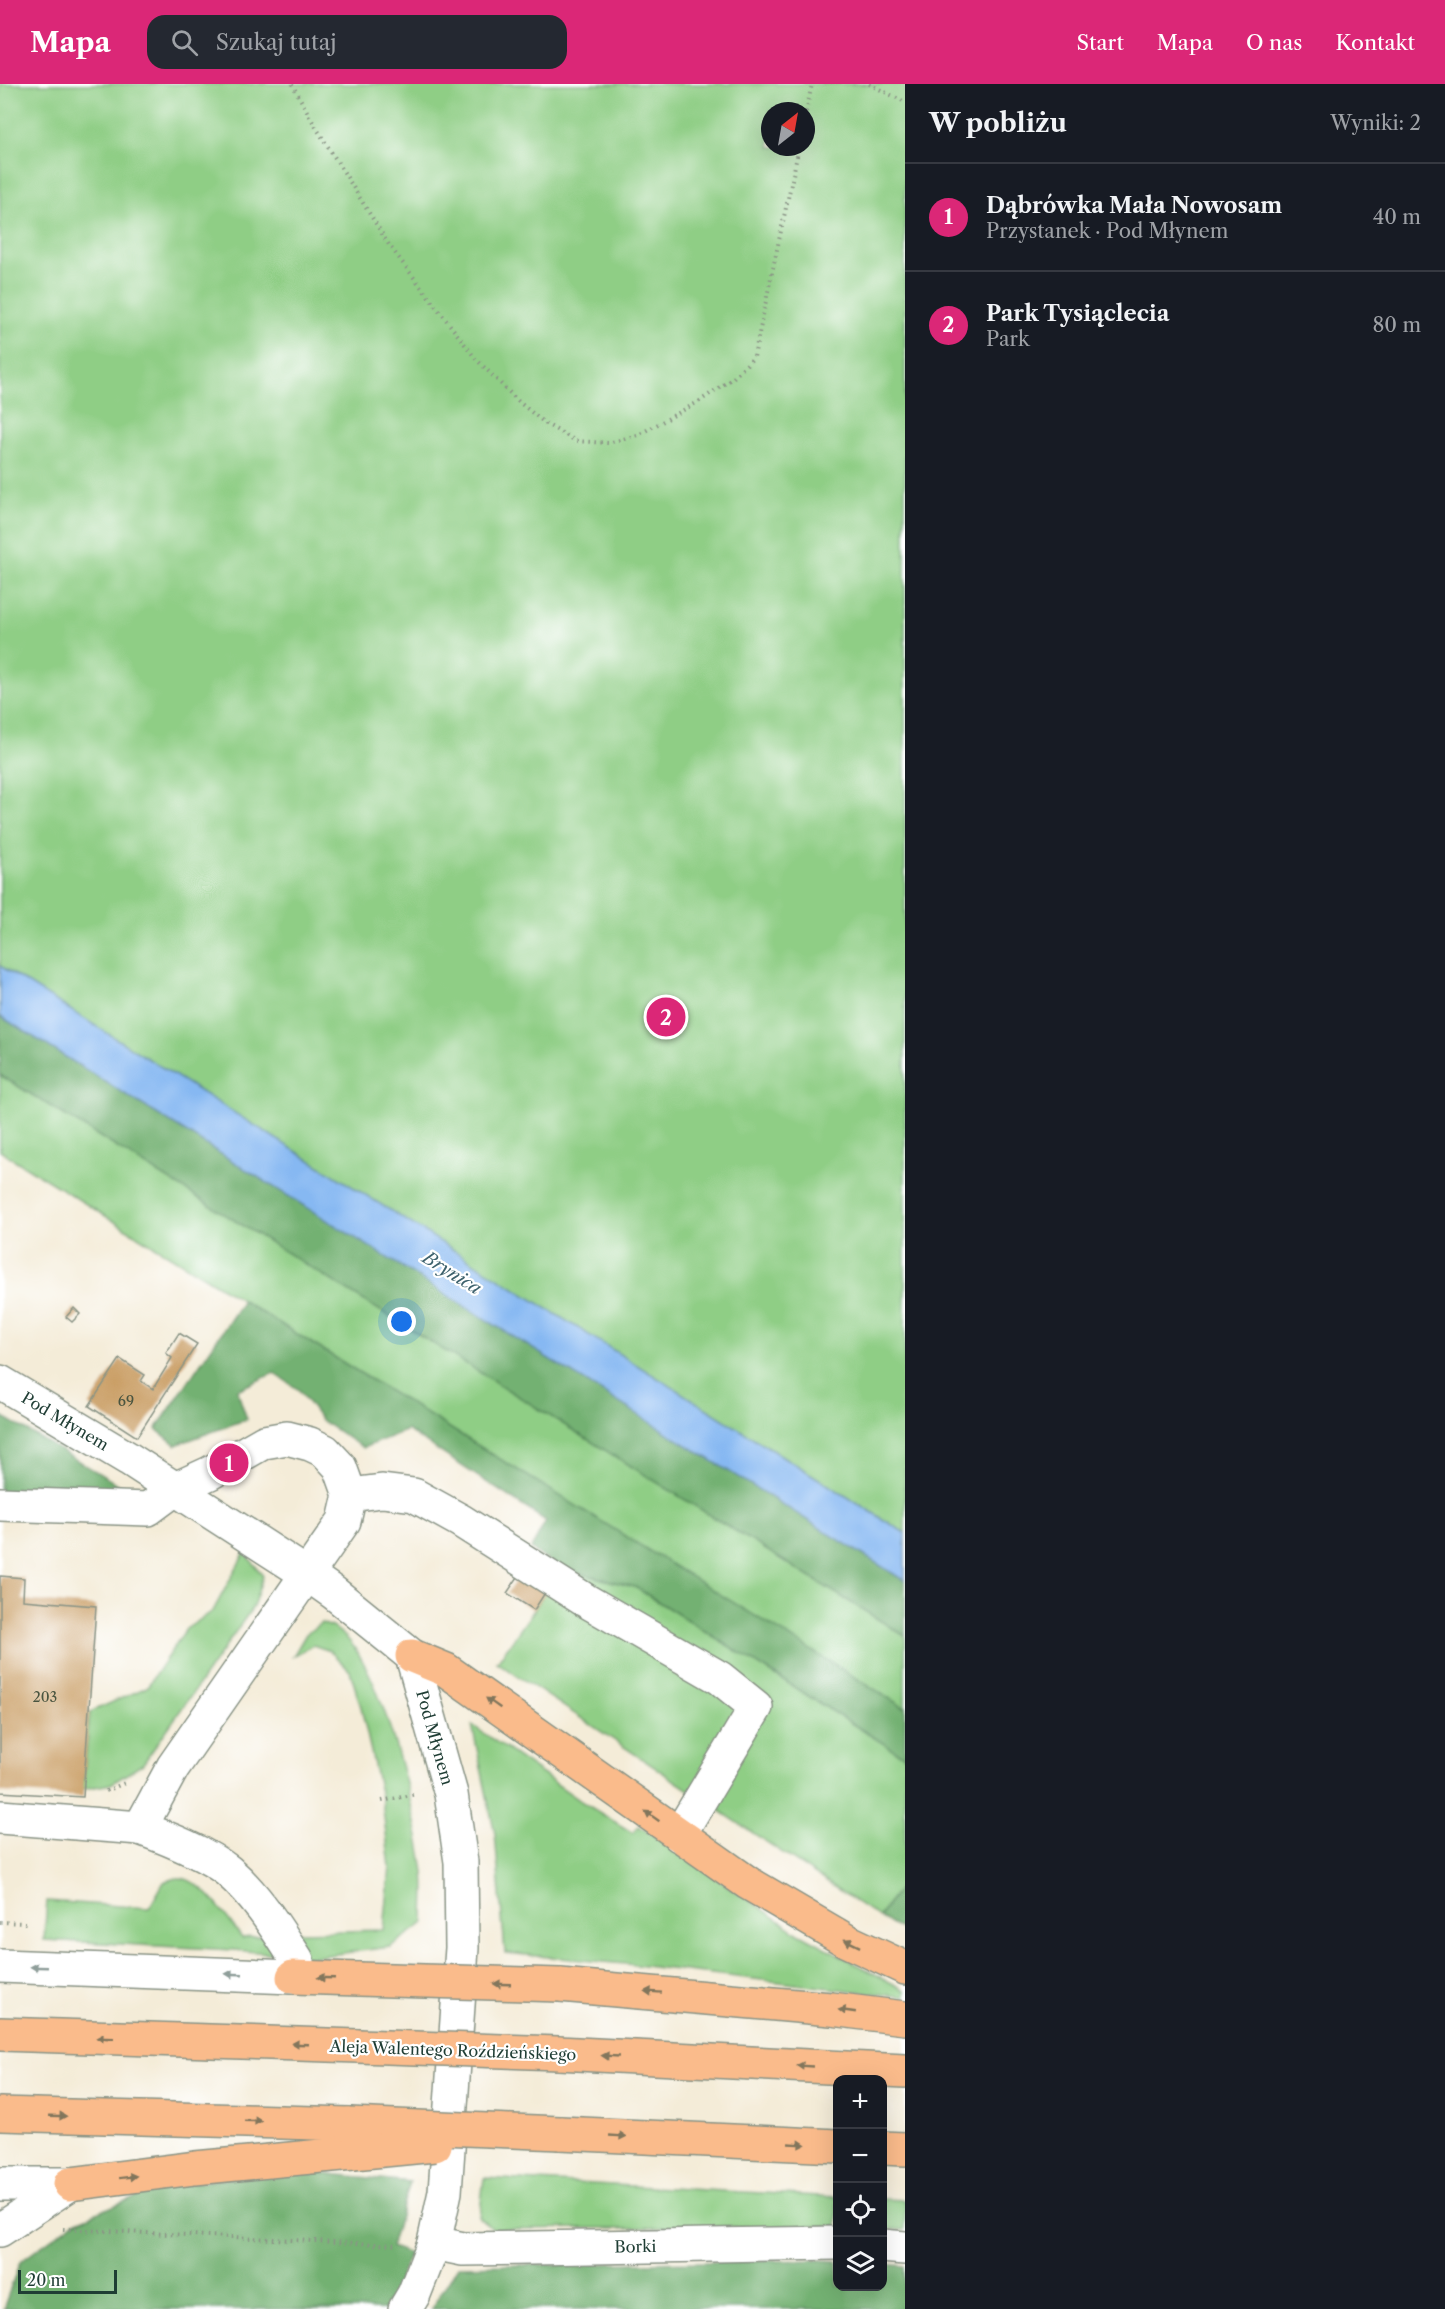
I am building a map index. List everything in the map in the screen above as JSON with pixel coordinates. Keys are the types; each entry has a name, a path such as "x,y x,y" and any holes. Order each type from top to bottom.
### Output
{"highway":[{"path":"412,1656 446,1670 748,1883 847,1941 905,1968"},
{"path":"293,1977 560,1985 772,2003 905,2018"},
{"name":"Aleja Walentego Roździeńskiego","path":"0,2034 558,2053 905,2071"},
{"path":"0,2114 351,2138 560,2133 833,2146"},
{"path":"70,2184 195,2168 351,2138"},
{"path":"887,2148 905,2150"}],"street":[{"name":"Pod Młynem","path":"0,1382 129,1459 307,1574 412,1656 451,1794 461,1863 462,1948 446,2180 419,2240 405,2309"},
{"path":"0,1504 148,1509 175,1489 210,1473 264,1442 286,1438 310,1444 325,1451 340,1467 350,1495 344,1521 173,1767 140,1828"},
{"path":"350,1495 382,1491 414,1495 460,1521 585,1600 720,1678 756,1707 679,1835"},
{"path":"0,1816 140,1828 178,1842 227,1871 263,1908 297,1960 293,1977 0,1966"},
{"path":"0,2184 70,2184"},
{"path":"2,2233 70,2184"},
{"name":"Borki","path":"419,2240 463,2249 833,2243"},
{"path":"887,2246 905,2248"}],"path":[{"path":"292,84 389,245 476,359 519,402 546,424 576,441 608,443 638,435 717,390 745,368 754,357 797,156"},
{"path":"808,102 812,84"},
{"path":"869,84 905,102"},
{"path":"382,1801 422,1793"},
{"path":"0,1922 27,1923"},
{"path":"2,2233 401,2246 419,2240"}],"green space":[{"path":"0,84 905,84 905,1533 0,966"},
{"path":"0,1016 905,1581 905,1636 0,1075"},
{"path":"0,1075 905,1636 905,1709 0,1151"},
{"path":"243,1301 905,1708 905,1757 635,1587 559,1568 531,1549 546,1521 407,1430 363,1448 321,1420 299,1390 274,1373 237,1390 247,1419 176,1445 156,1429"},
{"path":"0,1415 119,1485 104,1495 0,1492"},
{"path":"245,1552 263,1576 253,1607 143,1764 111,1784 83,1789 90,1712 147,1687 186,1629 213,1611"},
{"path":"559,1568 635,1587 905,1757 905,1881 879,1917 497,1662 534,1610"},
{"path":"321,1623 341,1633 356,1650 370,1676 383,1709 405,1782 420,1848 425,1878 424,1923 390,1947 313,1957 234,1950 44,1940 47,1901 149,1908 164,1882 178,1878 187,1880 205,1892 242,1938 301,1932 384,1930 390,1867 382,1801 361,1707 350,1671 330,1651 313,1645 293,1656 306,1634"},
{"path":"472,1725 584,1803 633,1833 639,1826 795,1931 905,1990 905,1997 636,1965 505,1953 495,1834"},
{"path":"905,1881 905,1931 879,1917"},
{"path":"299,2171 410,2182 391,2247 410,2254 386,2309 3,2309 20,2262 75,2222 161,2186"},
{"path":"484,2178 833,2197 833,2226 493,2229 479,2217"},
{"path":"887,2199 905,2200 905,2230 887,2229"},
{"path":"833,2261 833,2291 887,2291 887,2264 904,2266 905,2309 431,2309 458,2266"}],"water":[{"name":"Brynica","path":"0,966 905,1533 905,1581 0,1016"}],"building":[{"path":"74,1308 80,1314 72,1322 66,1317"},
{"path":"179,1333 197,1344 137,1437 89,1406 120,1359 145,1375 141,1381 153,1389 172,1358 166,1353"},
{"path":"524,1568 550,1585 534,1610 507,1593"},
{"path":"0,1576 24,1578 23,1600 96,1606 83,1797 0,1792"}],"place":[{"name":"Park Tysiąclecia","path":"666,1017"},
{"name":"Dąbrówka Mała Nowosam","path":"229,1463"}]}
